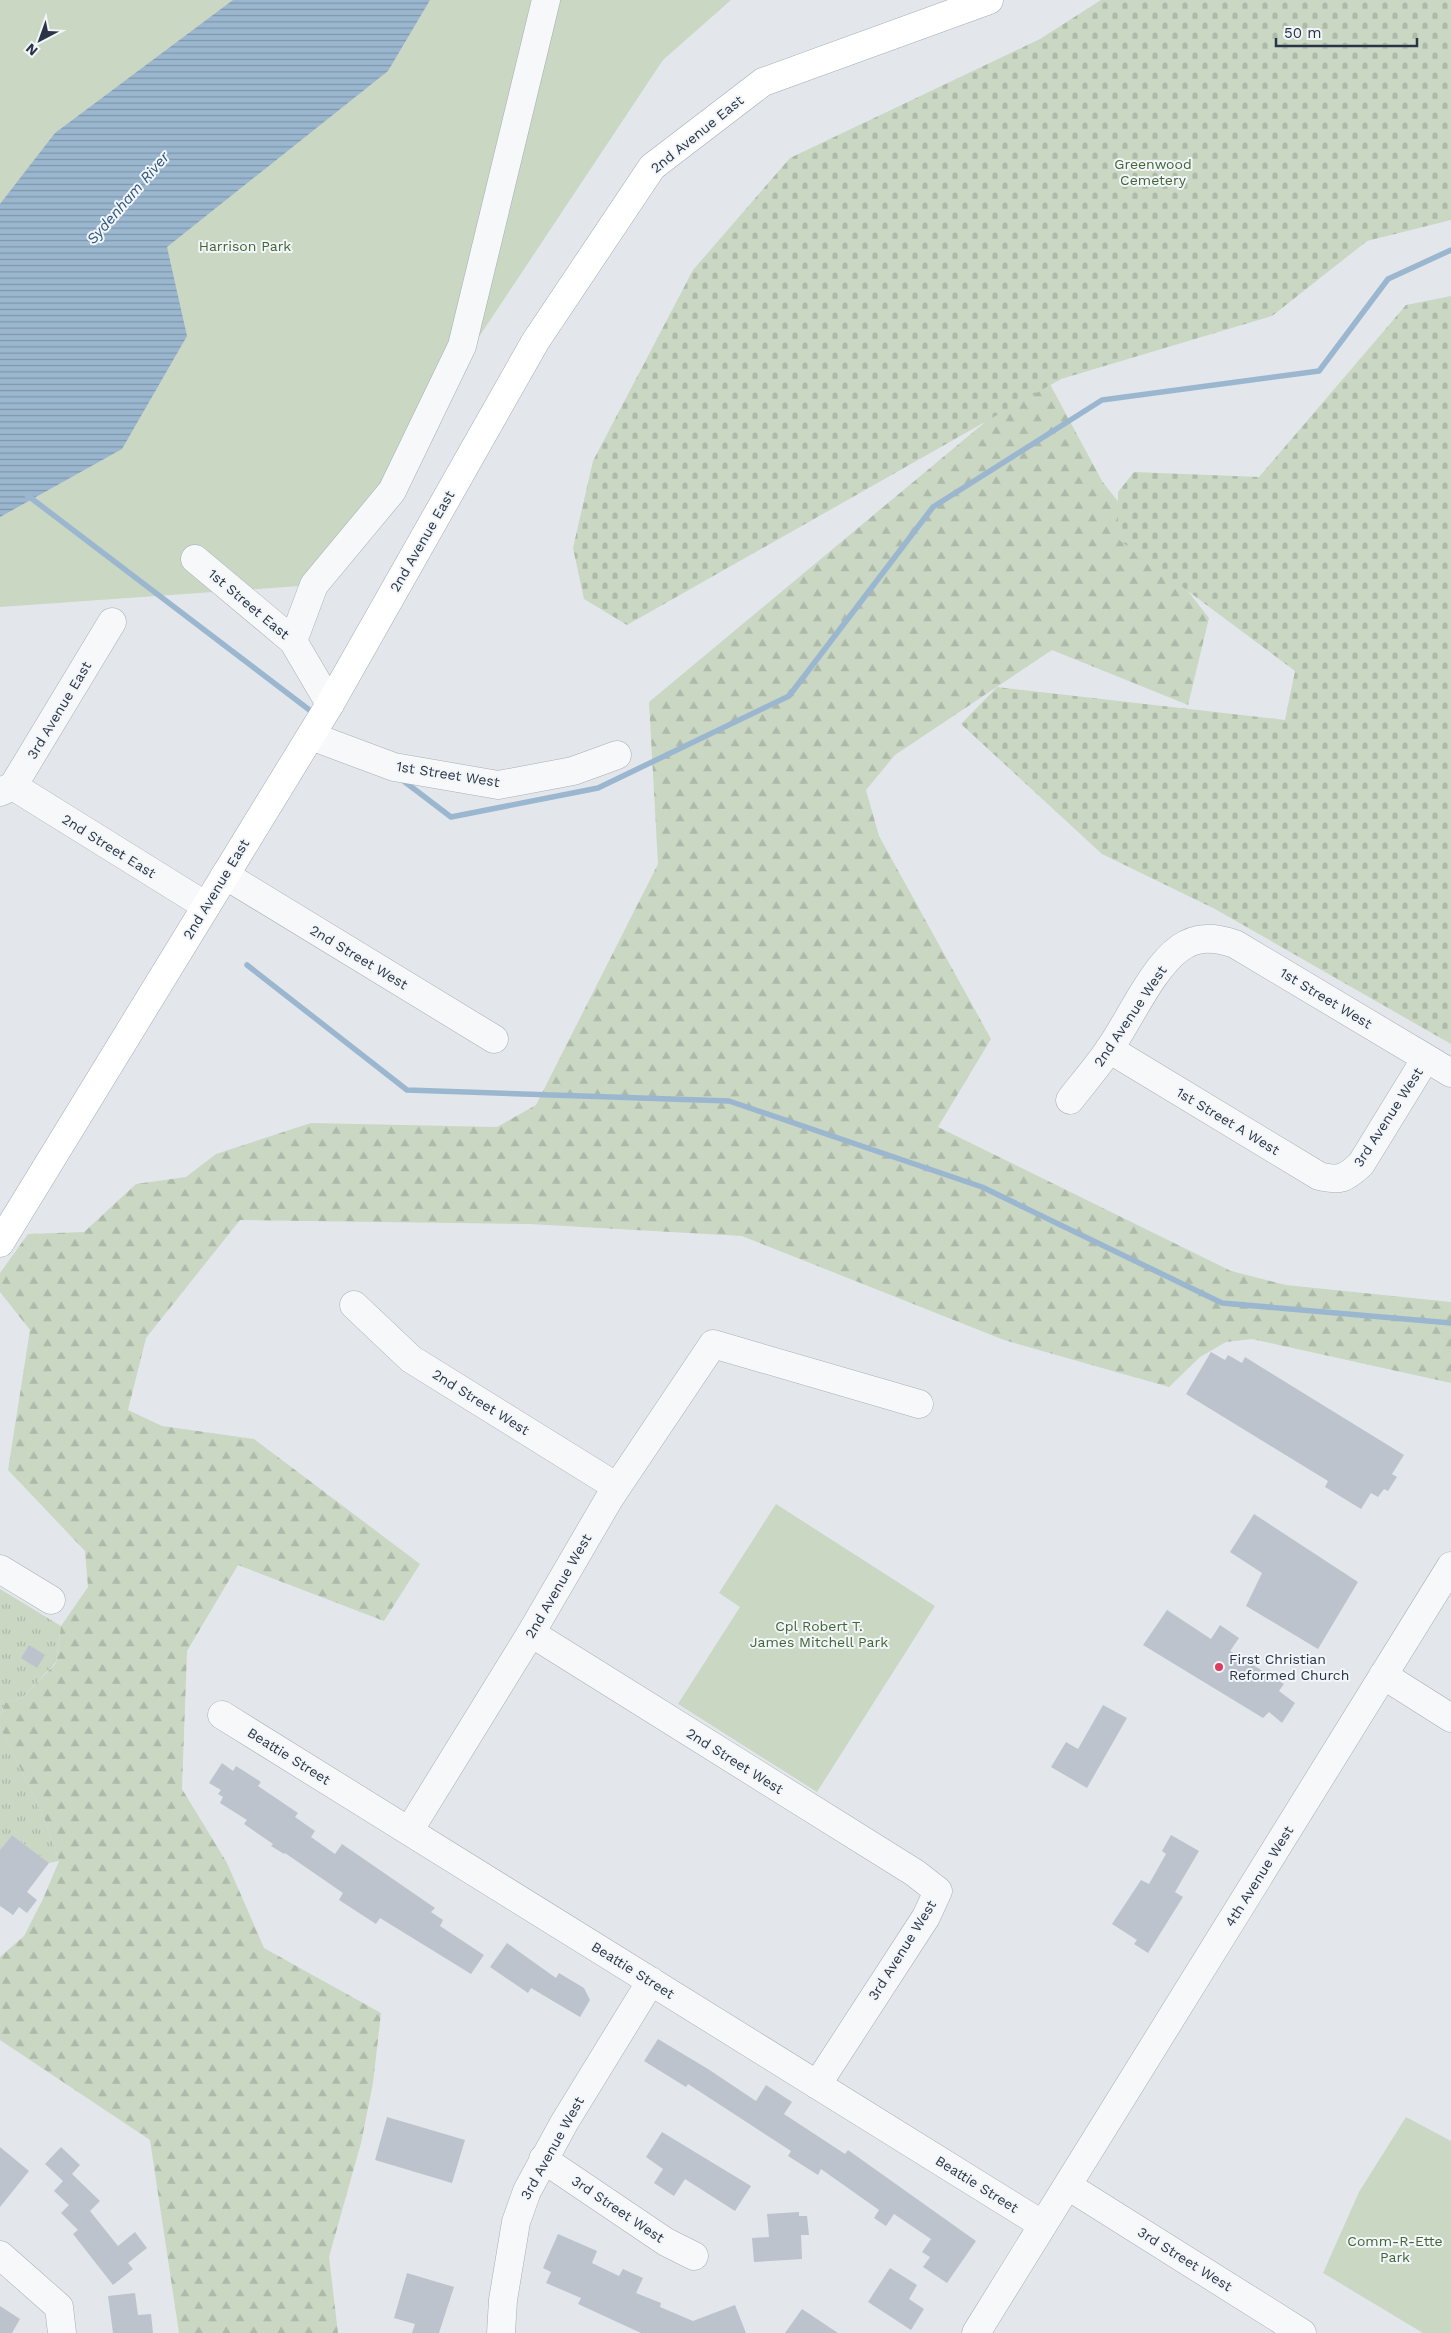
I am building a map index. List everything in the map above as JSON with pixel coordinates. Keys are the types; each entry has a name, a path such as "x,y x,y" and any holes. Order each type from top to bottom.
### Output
{"main road":[{"name":"2nd Avenue East","path":"0,1243 311,736 535,342 652,167 763,82 989,0"}],"street":[{"path":"293,641 314,585 392,491 462,346 546,0"},
{"name":"1st Street East","path":"195,559 293,641 330,704"},
{"name":"3rd Avenue East","path":"6,789 112,622"},
{"name":"1st Street West","path":"311,736 394,767 498,785 573,770 617,756"},
{"name":"2nd Street East","path":"6,789 206,906"},
{"name":"2nd Street West","path":"225,875 494,1039"},
{"name":"1st Street West","path":"1197,940 1214,938 1235,944 1451,1073"},
{"name":"2nd Avenue West","path":"1070,1100 1109,1049 1157,972 1180,948 1197,940"},
{"name":"1st Street A West","path":"1109,1049 1319,1176 1336,1180 1349,1175"},
{"name":"3rd Avenue West","path":"1349,1175 1361,1164 1426,1058"},
{"name":"2nd Street West","path":"354,1305 412,1359 617,1487"},
{"name":"2nd Avenue West","path":"409,1831 531,1633 617,1487 713,1344 919,1404"},
{"name":"4th Avenue West","path":"1043,2225 1451,1566"},
{"path":"0,1569 51,1600"},
{"name":"2nd Street West","path":"531,1633 915,1873 938,1891"},
{"path":"1383,1675 1451,1718"},
{"name":"Beattie Street","path":"222,1715 1043,2225"},
{"name":"3rd Avenue West","path":"817,2085 926,1917 938,1891"},
{"name":"3rd Avenue West","path":"501,2333 503,2300 520,2207 544,2158 651,1982"},
{"name":"3rd Street West","path":"544,2158 666,2242 694,2256"},
{"name":"3rd Street West","path":"1068,2186 1302,2333"},
{"path":"976,2333 1043,2225"},
{"path":"0,2255 59,2307 62,2333"}],"green space":[{"name":"Harrison Park","path":"0,0 731,0 663,60 314,585 0,607"},
{"name":"Greenwood Cemetery","path":"1101,0 1451,0 1451,220 1367,241 1272,316 1061,379 627,625 584,599 573,548 593,461 693,270 790,158 1040,39"},
{"path":"1451,296 1451,1044 1215,909 1102,854 961,724 997,687 1285,720 1295,671 1118,539 1118,492 1134,472 1259,477 1406,305"},
{"path":"1044,373 1102,481 1209,618 1188,705 1052,650 895,755 866,790 879,836 991,1039 938,1127 1231,1271 1286,1285 1451,1302 1451,1383 1252,1339 1226,1342 1200,1357 1169,1387 1004,1340 742,1236 529,1224 240,1220 146,1338 128,1410 162,1426 254,1439 420,1564 384,1621 238,1565 187,1651 182,1789 227,1863 264,1948 381,2013 373,2083 361,2143 329,2257 338,2333 179,2333 150,2140 0,2040 0,1957 24,1936 43,1899 59,1861 45,1820 0,1726 0,1717 5,1703 22,1698 56,1663 61,1626 88,1587 85,1551 8,1470 30,1330 0,1292 0,1273 28,1234 84,1232 136,1184 186,1177 216,1154 311,1123 497,1127 536,1105 658,864 649,702"},
{"name":"Cpl Robert T. James Mitchell Park","path":"776,1504 935,1606 817,1792 678,1704 740,1607 719,1593"},
{"path":"0,1589 61,1626 56,1662 22,1698 5,1703 0,1717"},
{"path":"0,1726 45,1820 59,1861 49,1863 12,1835 0,1850"},
{"name":"Comm-R-Ette Park","path":"1406,2117 1451,2141 1451,2333 1423,2333 1323,2273 1359,2192"}],"water":[{"name":"Sydenham River","path":"233,0 430,0 388,71 167,247 187,336 122,449 0,517 0,204 55,133"}],"building":[{"path":"1211,1352 1225,1360 1228,1355 1242,1363 1245,1357 1404,1455 1392,1474 1397,1477 1388,1491 1384,1489 1378,1497 1371,1493 1361,1509 1325,1487 1328,1481 1186,1394"},
{"path":"1254,1514 1358,1582 1318,1649 1246,1606 1262,1573 1230,1552"},
{"name":"First Christian Reformed Church","path":"1167,1610 1211,1639 1220,1625 1239,1638 1230,1651 1284,1684 1279,1691 1295,1703 1282,1723 1269,1712 1263,1718 1143,1645"},
{"path":"29,1645 45,1655 37,1668 21,1658"},
{"path":"1103,1705 1127,1718 1087,1788 1051,1767 1066,1742 1078,1749"},
{"path":"222,1763 233,1771 236,1766 261,1782 258,1786 298,1813 295,1817 315,1831 311,1837 335,1854 342,1844 435,1908 431,1912 443,1920 440,1926 484,1955 471,1974 380,1918 376,1924 339,1900 343,1893 285,1853 271,1846 273,1844 244,1824 247,1820 220,1803 223,1797 218,1794 221,1790 209,1783"},
{"path":"12,1835 49,1863 27,1892 37,1900 27,1913 19,1907 13,1915 0,1906 0,1850"},
{"path":"1171,1835 1199,1851 1175,1892 1183,1897 1148,1953 1134,1944 1137,1940 1112,1924 1141,1880 1149,1884 1166,1854 1162,1851"},
{"path":"507,1943 556,1978 559,1973 584,1988 590,2000 580,2017 531,1988 528,1993 490,1967"},
{"path":"658,2039 756,2101 766,2085 792,2102 784,2114 845,2154 848,2150 976,2241 947,2283 923,2267 930,2257 922,2252 931,2239 894,2214 886,2226 874,2218 879,2210 821,2169 818,2175 788,2156 791,2151 688,2084 686,2087 644,2061"},
{"path":"387,2117 465,2140 452,2183 375,2160"},
{"path":"662,2132 751,2186 735,2211 685,2179 674,2196 654,2183 663,2169 646,2157"},
{"path":"0,2147 29,2171 0,2207"},
{"path":"61,2147 80,2165 72,2174 100,2201 90,2211 118,2246 135,2232 147,2248 128,2263 133,2269 113,2285 73,2234 78,2230 61,2213 69,2205 54,2191 63,2181 45,2164"},
{"path":"799,2212 799,2216 807,2216 809,2235 801,2235 802,2259 754,2262 752,2238 769,2237 767,2214"},
{"path":"558,2234 597,2251 592,2263 619,2276 623,2269 643,2278 636,2293 661,2303 660,2307 693,2321 735,2305 746,2333 641,2333 578,2304 581,2298 546,2283 551,2272 543,2268"},
{"path":"890,2268 917,2285 909,2299 924,2309 911,2330 868,2302"},
{"path":"407,2273 454,2287 439,2333 412,2333 415,2324 394,2318"},
{"path":"135,2293 138,2315 151,2314 153,2333 113,2333 108,2296"},
{"path":"0,2306 20,2319 12,2333 0,2333"},
{"path":"802,2309 838,2333 785,2333"}],"waterway":[{"path":"401,779 451,817 598,788 789,696 933,507 1102,400 1319,371 1388,279 1451,250"},
{"path":"27,495 316,715"},
{"path":"247,965 407,1090 729,1101 982,1187 1222,1303 1451,1323"}],"place":[{"name":"First Christian Reformed Church","path":"1219,1667"}]}
